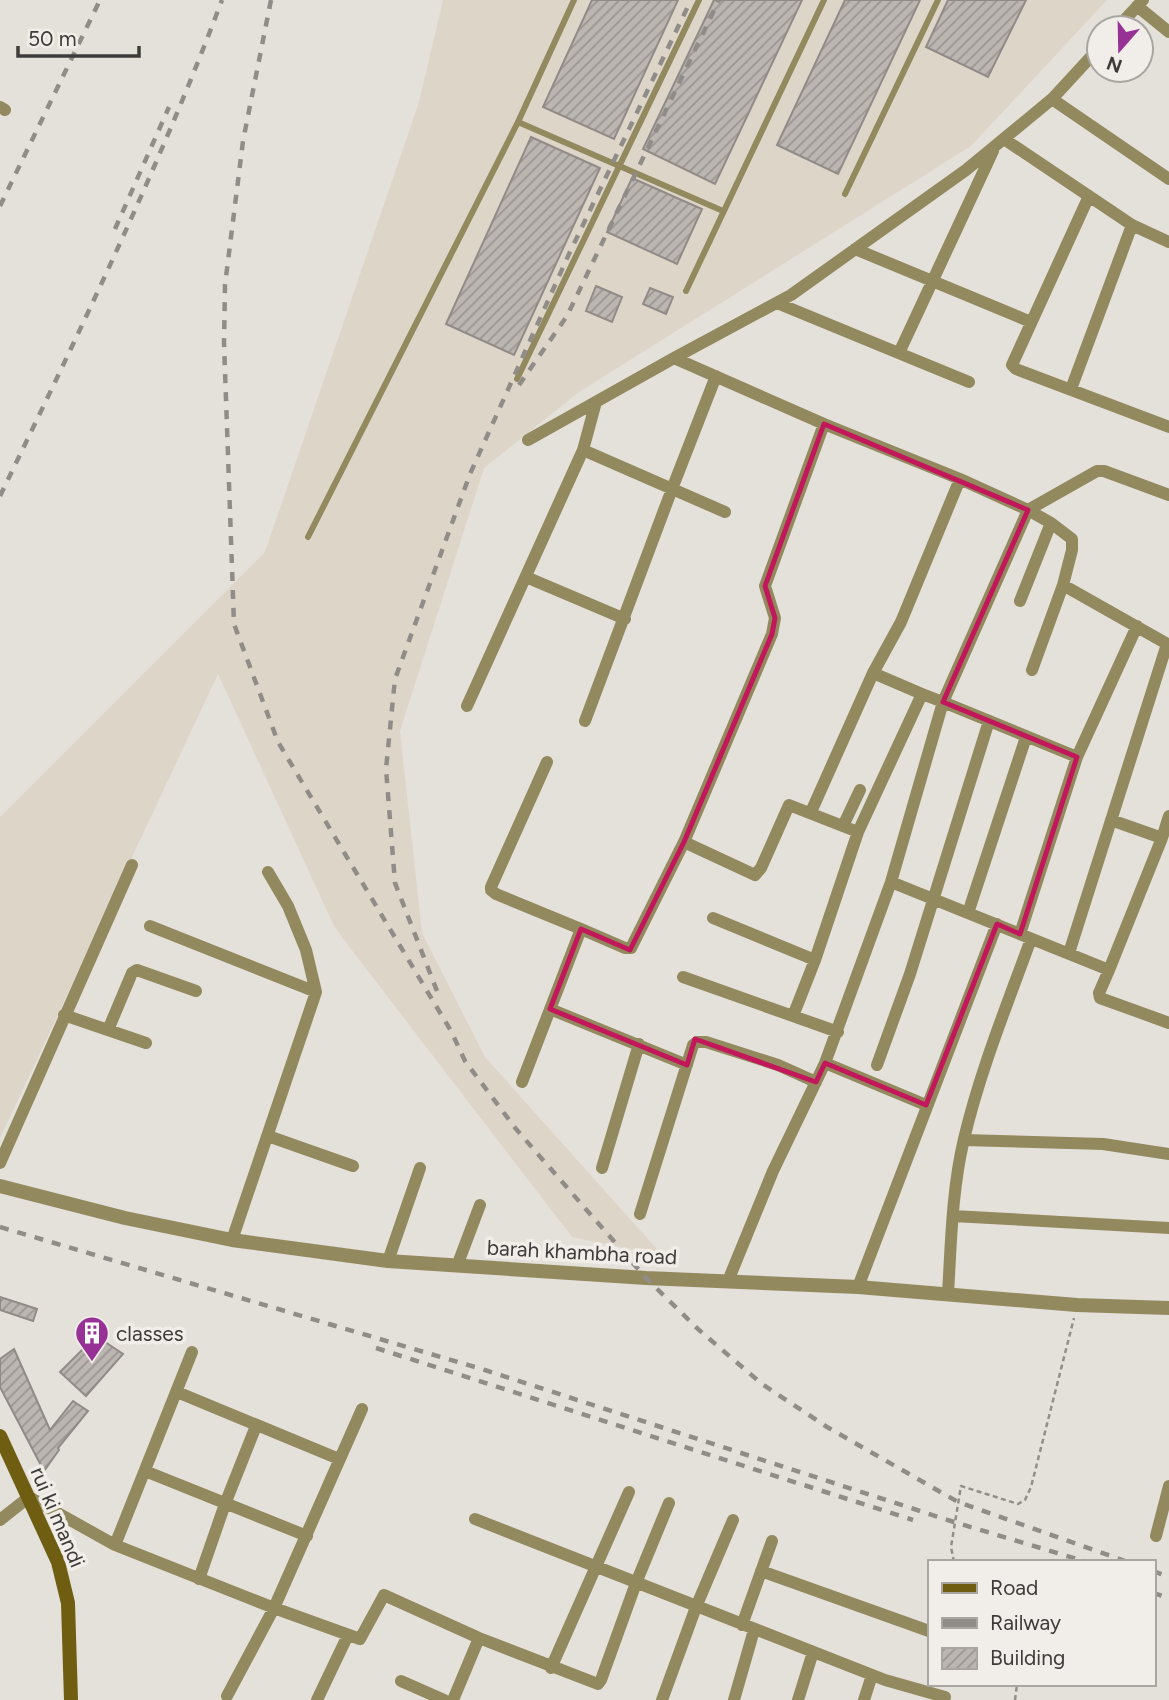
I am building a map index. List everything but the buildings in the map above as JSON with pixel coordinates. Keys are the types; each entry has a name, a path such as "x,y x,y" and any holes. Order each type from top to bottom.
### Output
{"main road":[{"name":"rui ki mandi","path":"0,1436 58,1562 68,1603 71,1700"}],"street":[{"path":"1140,3 1169,32"},
{"path":"528,440 792,295 966,170 1052,99 1085,63"},
{"path":"1052,99 1169,179"},
{"path":"1000,142 1132,225 1169,242"},
{"path":"899,353 1000,142"},
{"path":"1089,196 1012,360 1013,366 1169,427"},
{"path":"1071,389 1132,225"},
{"path":"855,249 1031,322"},
{"path":"777,303 969,382"},
{"path":"674,358 824,424 960,479 1028,510 1070,536 1073,543 1063,585 1032,670"},
{"path":"586,721 716,376"},
{"path":"467,706 583,450 596,402"},
{"path":"548,762 491,890 625,948 631,948 684,842 772,634 774,613 765,586 824,424"},
{"path":"583,450 725,512"},
{"path":"728,1281 773,1171 838,1032 891,882 943,702 1028,510 1097,471 1104,471 1169,495"},
{"path":"811,812 873,673 901,622 960,479"},
{"path":"1020,601 1051,523"},
{"path":"526,577 625,620"},
{"path":"1063,585 1168,645 1069,953"},
{"path":"948,1294 953,1216 964,1140 1077,757 1137,626"},
{"path":"873,673 1077,757"},
{"path":"793,1016 858,832 922,694"},
{"path":"877,1065 934,899 989,721"},
{"path":"968,913 1026,737"},
{"path":"843,826 860,790"},
{"path":"684,842 755,875 761,868 787,807 793,805 858,832"},
{"path":"1169,816 1099,993 1101,998 1169,1023"},
{"path":"1111,820 1162,838"},
{"path":"0,1163 132,864"},
{"path":"232,1240 316,992 306,950 288,906 268,873"},
{"path":"891,882 1109,970"},
{"path":"713,918 815,960"},
{"path":"858,1287 997,925"},
{"path":"150,926 316,992"},
{"path":"522,1082 581,929"},
{"path":"108,1030 134,971 141,969 196,990"},
{"path":"683,977 838,1032"},
{"path":"551,1009 687,1065"},
{"path":"64,1015 146,1043"},
{"path":"640,1214 693,1045 701,1041 778,1065 816,1082"},
{"path":"602,1168 639,1044"},
{"path":"825,1063 926,1105"},
{"path":"268,1136 353,1166"},
{"path":"964,1140 1103,1144 1169,1154"},
{"path":"388,1261 421,1168"},
{"name":"barah khambha road","path":"0,1186 125,1218 232,1240 388,1261 858,1287 1077,1305 1169,1308"},
{"path":"457,1266 480,1205"},
{"path":"953,1216 1169,1228"},
{"path":"115,1545 192,1352"},
{"path":"177,1392 339,1459"},
{"path":"227,1696 274,1608 362,1409"},
{"path":"199,1579 256,1426"},
{"path":"145,1471 307,1536"},
{"path":"1156,1536 1169,1486"},
{"path":"551,1668 629,1492"},
{"path":"0,1520 29,1497 115,1545 274,1608 348,1634 362,1638 384,1595 551,1668 598,1684 669,1503"},
{"path":"475,1519 748,1628 901,1686 945,1698"},
{"path":"662,1700 696,1607 733,1520"},
{"path":"734,1700 761,1572 772,1541"},
{"path":"761,1572 928,1631"},
{"path":"317,1700 348,1634"},
{"path":"453,1700 479,1638"},
{"path":"798,1700 813,1652"},
{"path":"864,1700 872,1675"},
{"path":"401,1681 444,1700"}],"lane":[{"path":"309,537 518,122 574,0"},
{"path":"517,379 699,0"},
{"path":"686,291 824,0"},
{"path":"845,194 938,0"},
{"path":"518,122 723,211"}],"path":[{"path":"954,1560 951,1547 961,1486 1018,1504 1025,1500 1031,1487 1077,1305"}],"highlighted area":[{"path":"824,424 1028,510 943,702 1077,757 1020,934 997,924 926,1105 825,1063 816,1082 695,1039 687,1065 550,1009 581,929 630,950 684,842 772,634 775,618 765,586"}],"shaded area":[{"path":"443,0 1107,0 1094,14 1085,14 1085,24 971,146 579,392 484,468 400,731 422,933 485,1057 663,1256 572,1237 351,949 334,926 218,674 0,1138 0,817 265,552 419,102"}],"railway":[{"path":"0,206 100,0"},
{"path":"0,496 144,189 222,0"},
{"path":"271,0 243,141 225,285 224,343 234,624 278,742 451,1031 465,1061 516,1129 646,1278 699,1330 762,1384 827,1427 958,1502 1122,1560"},
{"path":"437,991 395,883 386,769 395,679 470,474 569,254 691,0"},
{"path":"519,385 567,316 719,0"},
{"path":"115,229 169,107"},
{"path":"0,1227 485,1370 954,1522 1080,1560"},
{"path":"376,1348 913,1520"},
{"path":"1155,1572 1169,1577"},
{"path":"1155,1594 1169,1598"}],"place":[{"name":"classes","path":"92,1363"}]}
